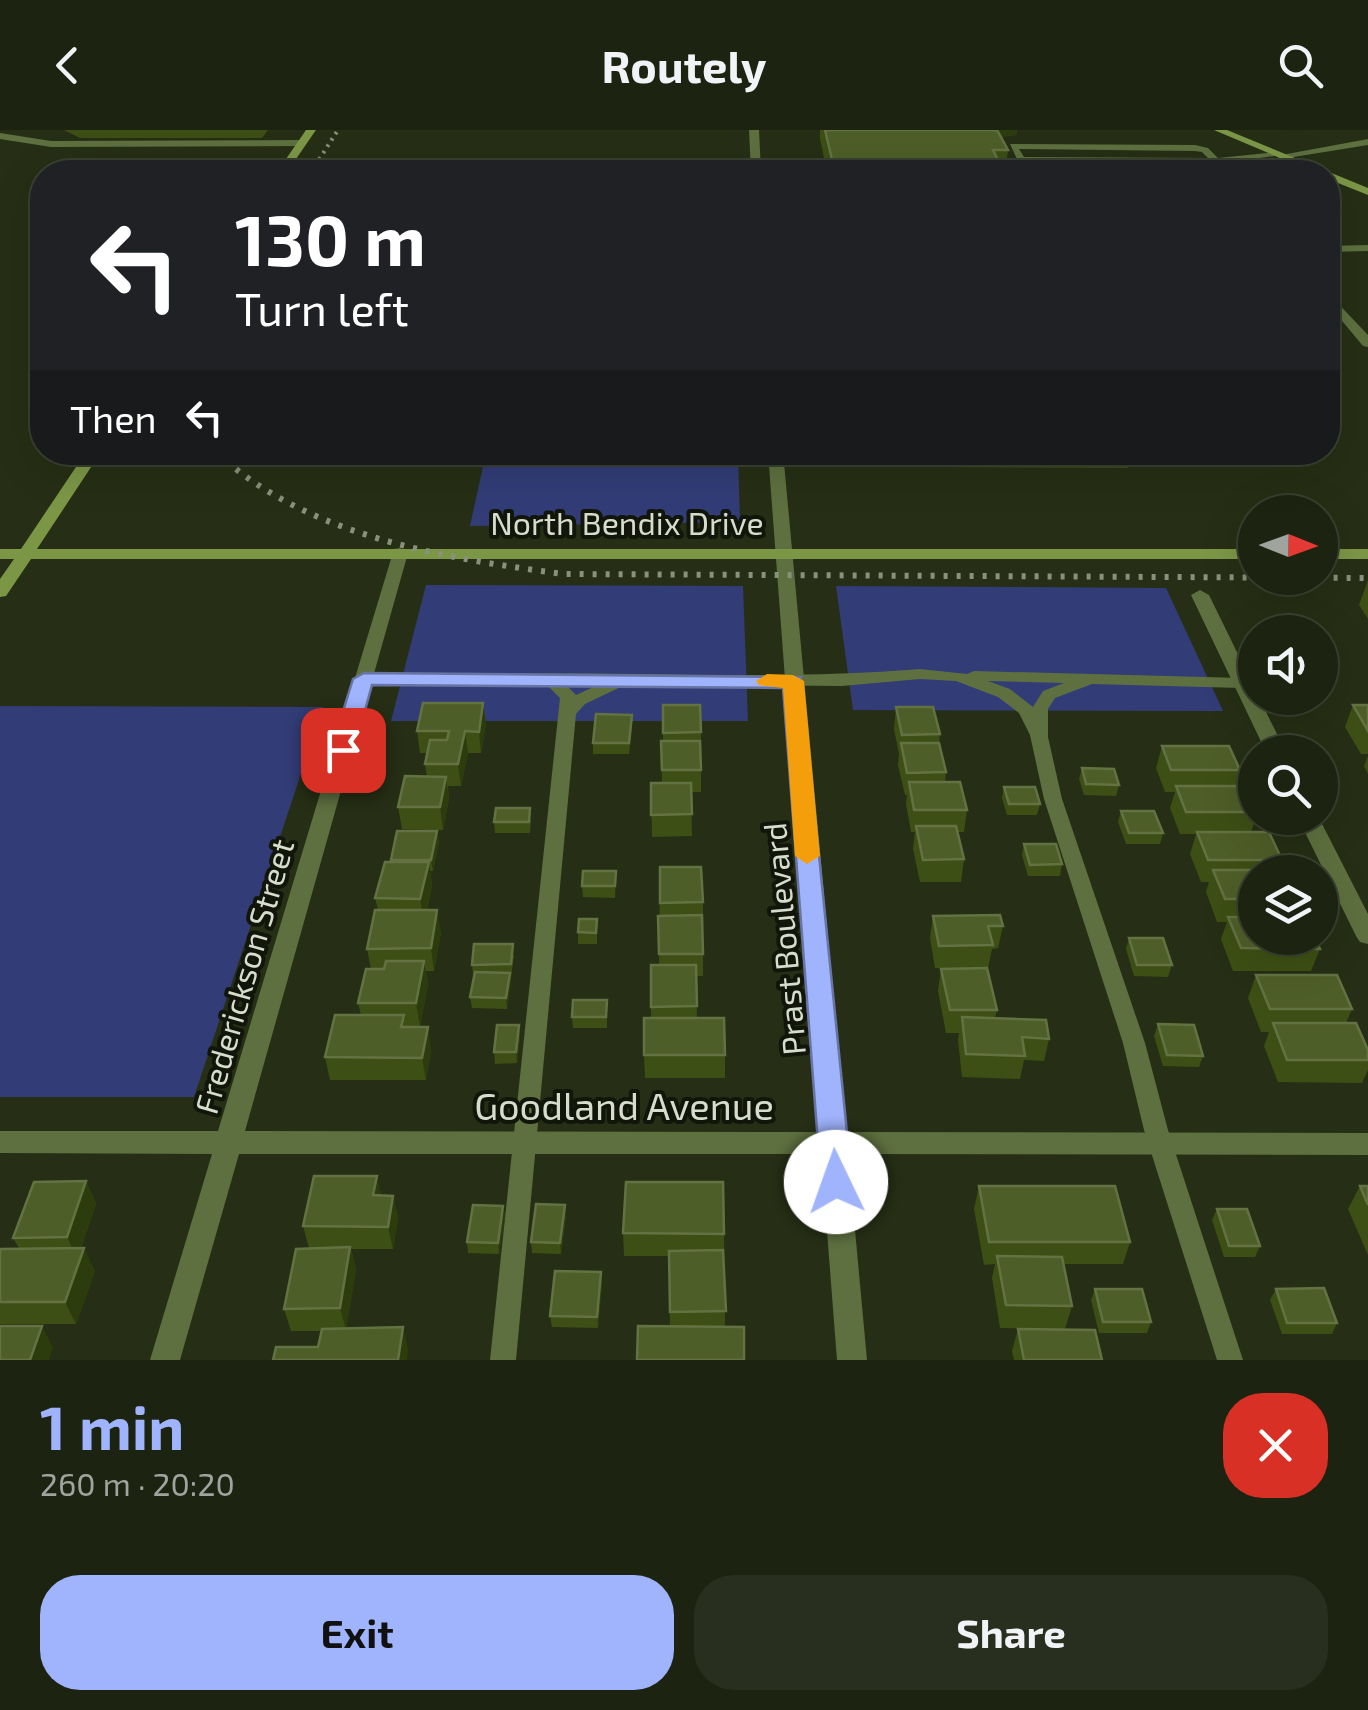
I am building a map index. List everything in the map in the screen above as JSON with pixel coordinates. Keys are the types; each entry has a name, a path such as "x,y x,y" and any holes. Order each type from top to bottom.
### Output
{"street":[{"path":"290,160 311,130"},
{"path":"754,130 756,160"},
{"path":"1219,130 1290,160"},
{"path":"1280,156 1368,142"},
{"path":"1340,181 1368,192"},
{"path":"1340,311 1368,343"},
{"path":"1352,325 1368,326"},
{"path":"0,592 85,465"},
{"name":"Prast Boulevard","path":"777,465 852,1360"},
{"name":"Frederickson Street","path":"165,1360 400,553"},
{"name":"North Bendix Drive","path":"0,554 1238,554"},
{"path":"1338,554 1368,554"},
{"path":"1200,595 1238,674"},
{"path":"1317,835 1368,936"},
{"name":"Goodland Avenue","path":"0,1142 1368,1144"}],"lane":[{"path":"0,136 51,144 302,143"},
{"path":"810,155 811,160"},
{"path":"1229,160 1280,156"},
{"path":"1340,248 1368,248"},
{"path":"958,676 1014,700 1026,710 1039,737 1053,799 1128,1025 1230,1360"},
{"path":"364,679 793,681 958,676 1238,682"},
{"path":"503,1360 569,697 562,687 535,678"},
{"path":"568,712 578,700 624,679"},
{"path":"1039,737 1040,709 1049,695 1088,680"}],"shaded area":[{"path":"483,465 738,465 740,522 470,526"},
{"path":"426,585 743,586 748,721 391,721"},
{"path":"836,586 1166,588 1223,711 853,710"},
{"path":"0,706 323,707 194,1097 0,1097"}],"building":[{"path":"825,130 997,130 1008,150 993,150 998,160 832,160"},
{"path":"423,703 483,703 479,732 465,731 458,764 425,764 430,740 447,740 449,731 417,731"},
{"path":"663,705 700,705 701,732 663,733"},
{"path":"1353,705 1368,705 1368,731"},
{"path":"896,707 933,707 940,734 902,735"},
{"path":"596,714 632,715 629,743 593,743"},
{"path":"661,741 700,741 701,770 662,770"},
{"path":"901,743 939,743 946,772 907,773"},
{"path":"1162,746 1229,746 1238,766 1238,770 1171,770"},
{"path":"1082,768 1114,769 1119,785 1086,784"},
{"path":"405,776 446,777 440,807 398,807"},
{"path":"909,782 960,782 967,810 914,810"},
{"path":"651,783 691,783 692,814 651,815"},
{"path":"1176,786 1238,786 1238,812 1186,812"},
{"path":"1004,787 1035,787 1040,804 1009,804"},
{"path":"496,808 530,808 529,822 494,822"},
{"path":"1121,811 1154,811 1163,833 1129,833"},
{"path":"916,826 956,826 964,859 923,860"},
{"path":"397,831 437,831 431,860 391,860"},
{"path":"1197,832 1270,835 1280,855 1238,855 1238,860 1208,860"},
{"path":"1024,844 1056,844 1062,864 1030,865"},
{"path":"385,862 429,862 420,899 375,898"},
{"path":"660,867 701,867 703,902 660,903"},
{"path":"1213,870 1238,870 1238,899 1225,899"},
{"path":"583,871 616,871 615,886 582,886"},
{"path":"375,910 437,910 431,948 367,949"},
{"path":"702,915 703,954 659,954 658,916"},
{"path":"1000,915 1003,926 988,926 993,945 939,946 933,916"},
{"path":"1228,917 1238,917 1238,941"},
{"path":"579,919 597,919 596,933 578,932"},
{"path":"1129,938 1163,938 1172,965 1137,965"},
{"path":"474,944 513,944 511,964 472,965"},
{"path":"386,961 424,961 416,1003 358,1003 366,969 384,969"},
{"path":"651,965 696,965 697,1006 651,1007"},
{"path":"987,968 997,1010 950,1010 941,969"},
{"path":"475,972 510,973 506,998 470,997"},
{"path":"1256,975 1337,975 1352,1009 1270,1009"},
{"path":"573,1000 607,1000 606,1017 572,1017"},
{"path":"335,1015 404,1015 401,1027 428,1027 422,1058 325,1057"},
{"path":"962,1017 1046,1020 1049,1039 1022,1037 1025,1056 966,1054"},
{"path":"644,1018 724,1018 725,1055 644,1055"},
{"path":"1273,1023 1356,1023 1368,1050 1368,1060 1287,1060"},
{"path":"1158,1024 1194,1025 1203,1056 1167,1055"},
{"path":"497,1025 519,1025 516,1052 494,1052"},
{"path":"314,1176 377,1176 373,1195 393,1196 388,1227 303,1226"},
{"path":"86,1181 67,1237 13,1238 34,1182"},
{"path":"626,1182 723,1182 724,1234 623,1233"},
{"path":"979,1186 1115,1186 1130,1242 989,1242"},
{"path":"1360,1186 1368,1186 1368,1205"},
{"path":"536,1204 565,1205 560,1243 531,1242"},
{"path":"473,1205 503,1206 498,1243 467,1242"},
{"path":"1217,1209 1247,1209 1260,1246 1229,1246"},
{"path":"350,1247 340,1308 284,1309 296,1249"},
{"path":"84,1248 65,1302 0,1302 0,1249"},
{"path":"723,1250 726,1311 670,1312 669,1251"},
{"path":"997,1256 1062,1257 1072,1306 1006,1305"},
{"path":"555,1271 601,1272 597,1317 550,1316"},
{"path":"1324,1288 1337,1323 1287,1323 1276,1289"},
{"path":"1095,1289 1142,1289 1151,1322 1103,1322"},
{"path":"0,1326 42,1326 30,1360 0,1360"},
{"path":"638,1326 744,1327 744,1360 637,1360"},
{"path":"403,1327 398,1360 273,1360 276,1347 318,1347 322,1329"},
{"path":"1018,1329 1095,1330 1102,1360 1024,1360"}],"railway":[{"path":"319,160 338,130"},
{"path":"232,465 301,509 342,527 431,552 564,574 1368,578"}],"slow traffic":[{"path":"767,681 793,681 807,856"}],"route":[{"path":"343,750 364,679 793,681 836,1182"}]}
